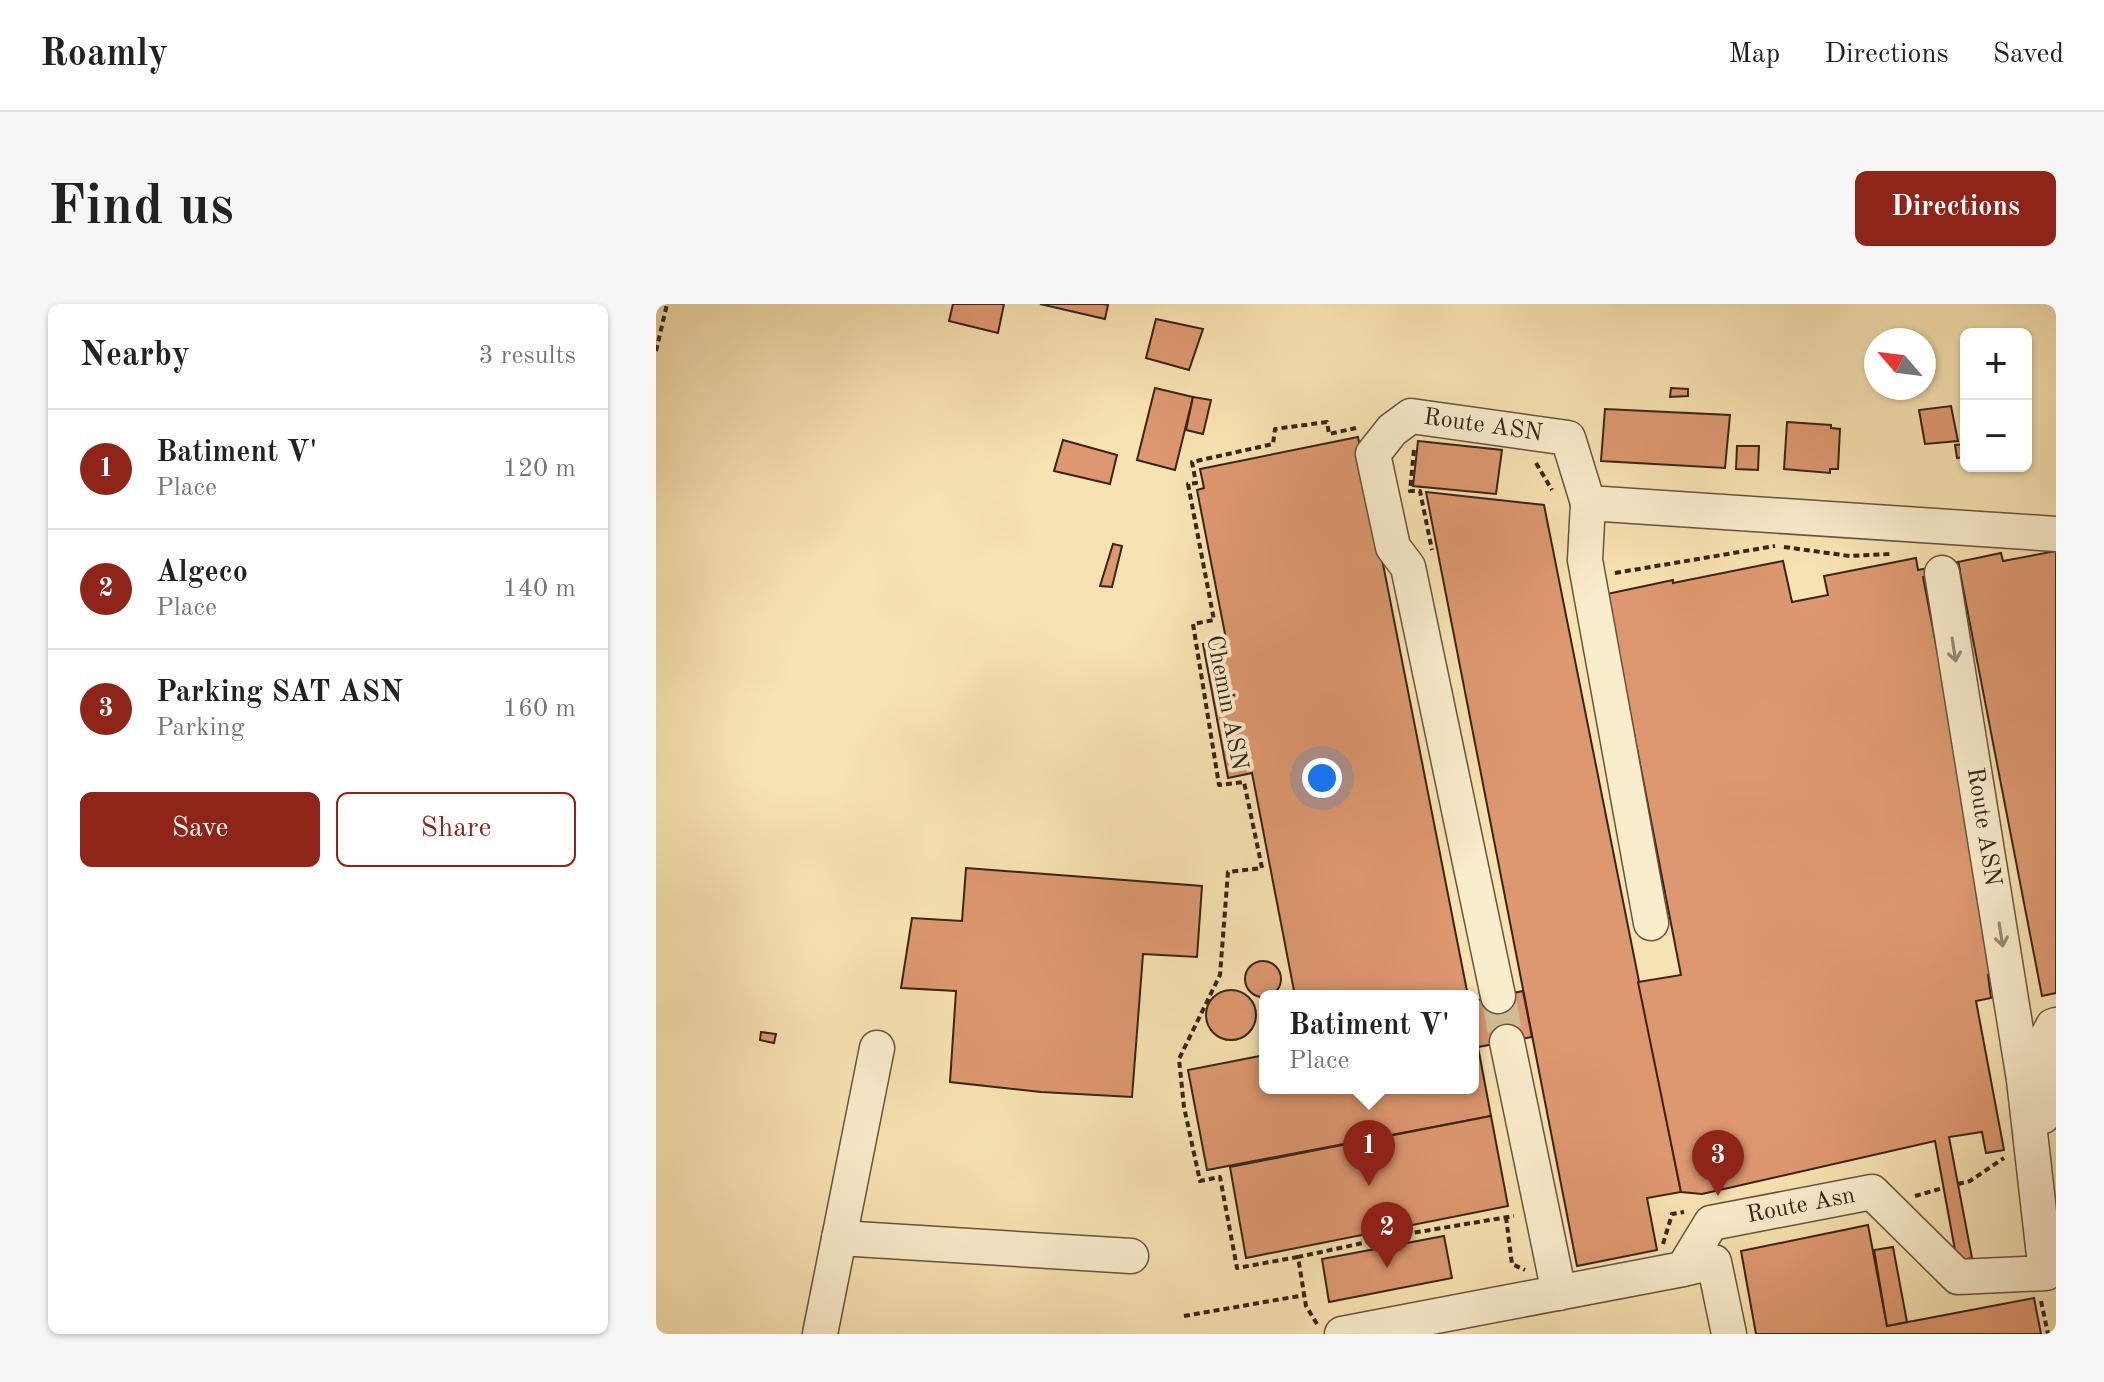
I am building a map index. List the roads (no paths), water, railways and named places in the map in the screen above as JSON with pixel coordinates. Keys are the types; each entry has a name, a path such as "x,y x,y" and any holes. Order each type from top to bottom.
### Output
{"lane":[{"name":"Route ASN","path":"1498,996 1408,567 1393,547 1373,454 1385,438 1411,416 1568,438 1588,503"},
{"path":"1651,923 1585,560 1588,503 2056,534"},
{"name":"Route ASN","path":"1935,524 2024,1080"},
{"path":"2024,1080 2056,1025"},
{"path":"1507,1042 1559,1293"},
{"path":"820,1334 877,1048"},
{"path":"2056,1057 2039,1087 2056,1199"},
{"name":"Route Asn","path":"1672,1259 1711,1223 1872,1192 1958,1277 2046,1273 2024,1080"},
{"path":"839,1238 1131,1256"},
{"path":"1342,1334 1559,1293 1672,1259 1714,1262 1729,1334"}],"tunnel":[{"path":"1498,996 1507,1042"}],"place":[{"name":"Batiment V'","path":"1369,1186"},
{"name":"Parking SAT ASN","path":"1718,1196"},
{"name":"Algeco","path":"1387,1268"}]}
